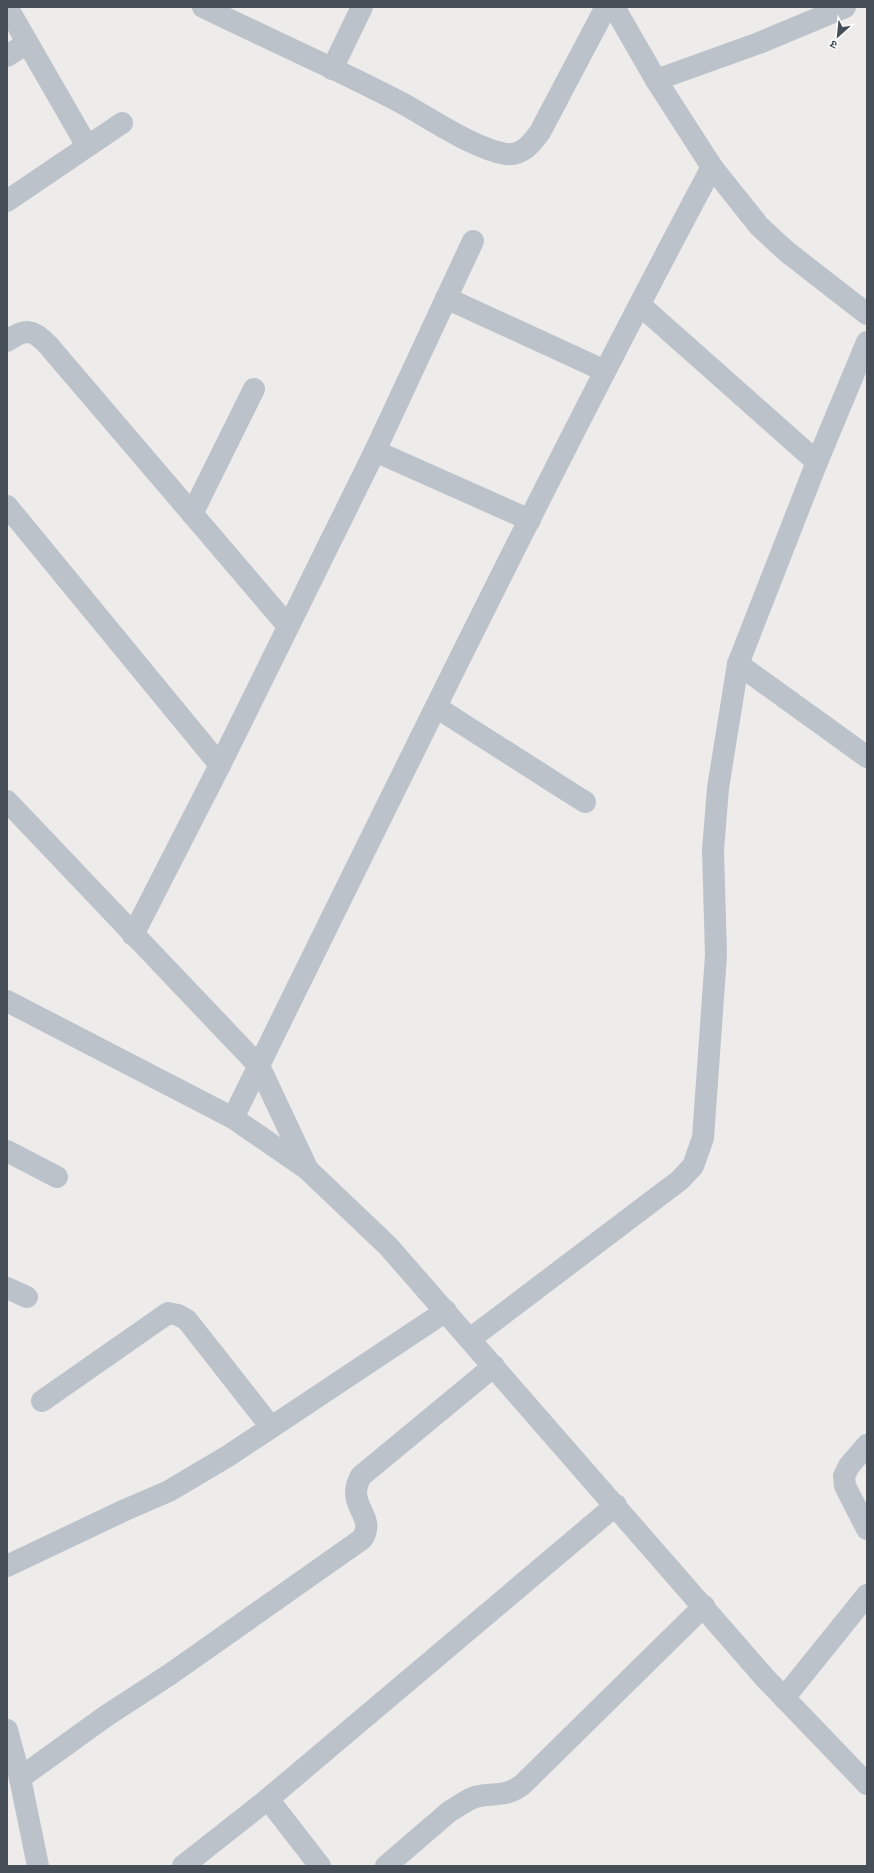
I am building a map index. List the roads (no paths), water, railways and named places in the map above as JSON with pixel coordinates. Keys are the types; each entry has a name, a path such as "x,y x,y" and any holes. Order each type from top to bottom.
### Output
{"street":[{"path":"7,7 87,146"},
{"path":"203,7 399,102 482,148 508,154 520,152 529,146 540,132 606,7"},
{"path":"332,69 362,7"},
{"path":"614,7 656,80 712,167 759,226 786,251 867,314"},
{"path":"656,80 759,43 845,7"},
{"path":"7,56 28,43"},
{"path":"7,201 122,124"},
{"path":"233,1118 530,520 712,167"},
{"path":"133,935 220,765 375,451 473,241"},
{"path":"446,298 606,371"},
{"path":"640,305 817,462"},
{"path":"7,341 19,333 28,332 37,334 48,345 288,626"},
{"path":"470,1338 680,1180 693,1166 698,1155 703,1138 706,1109 716,955 713,850 718,788 738,664 817,462 867,342"},
{"path":"192,514 254,389"},
{"path":"375,451 530,520"},
{"path":"7,506 220,765"},
{"path":"738,664 867,756"},
{"path":"436,707 586,802"},
{"path":"7,801 258,1066 308,1169"},
{"path":"7,1001 233,1118 308,1169 388,1246 784,1698 867,1784"},
{"path":"7,1151 58,1177"},
{"path":"7,1288 26,1297"},
{"path":"7,1566 125,1510 169,1491 271,1427 446,1311"},
{"path":"42,1401 168,1313 178,1315 186,1320 271,1427"},
{"path":"20,1778 106,1716 169,1675 362,1539 366,1533 367,1525 355,1496 356,1484 361,1476 494,1366"},
{"path":"867,1445 849,1466 844,1476 844,1486 867,1529"},
{"path":"183,1866 268,1799 616,1505"},
{"path":"784,1698 867,1595"},
{"path":"386,1866 450,1811 474,1797 513,1792 522,1785 704,1606"},
{"path":"7,1730 20,1778 38,1866"},
{"path":"268,1799 320,1866"}]}
